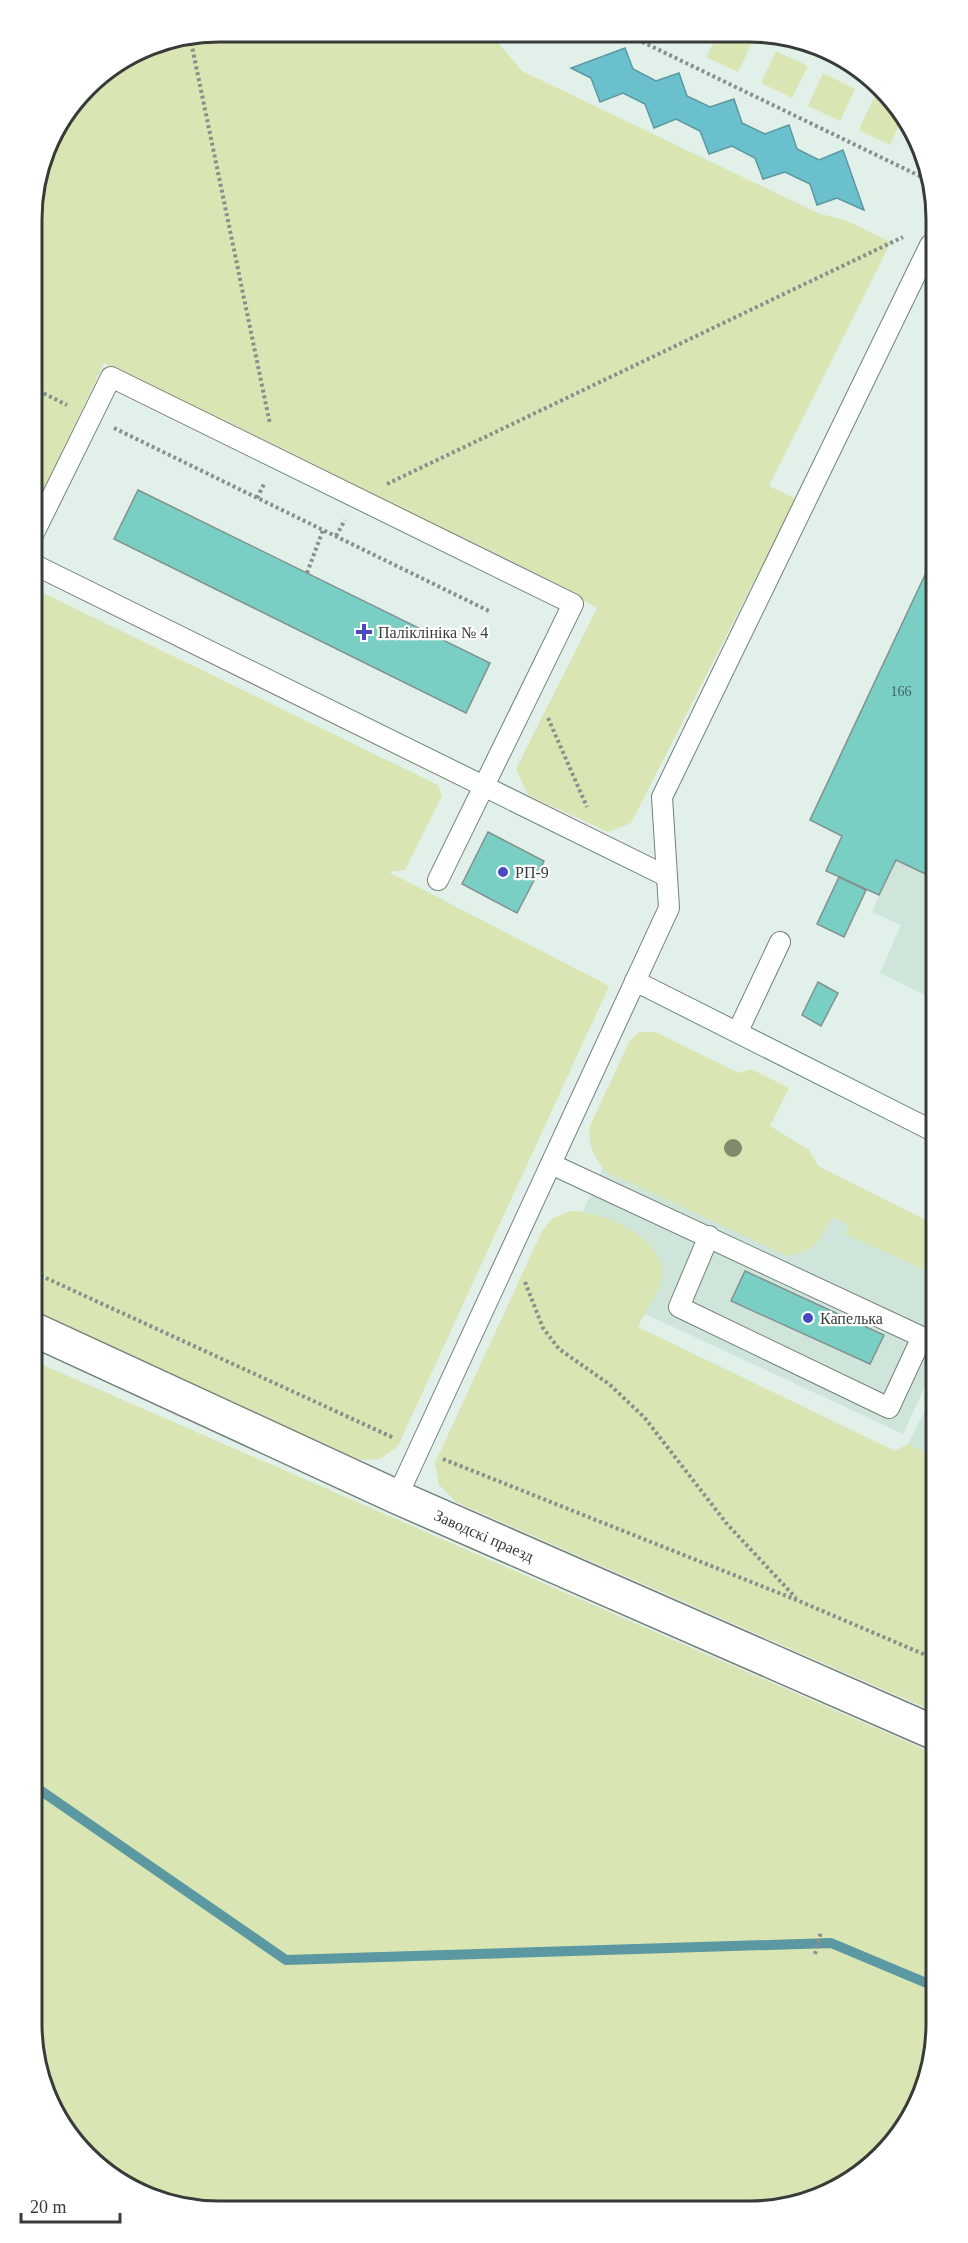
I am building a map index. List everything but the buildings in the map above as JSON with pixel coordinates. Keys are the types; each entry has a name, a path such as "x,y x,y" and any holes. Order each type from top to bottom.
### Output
{"street":[{"name":"Заводскі праезд","path":"42,1333 397,1497 926,1728"}],"lane":[{"path":"397,1497 669,908 662,797 926,253"},
{"path":"42,517 111,377 573,604 438,880"},
{"path":"42,568 666,876"},
{"path":"738,1031 780,942"},
{"path":"635,981 926,1127"},
{"path":"550,1164 709,1236 922,1337 889,1408 680,1308 709,1236"}],"path":[{"path":"643,42 921,176"},
{"path":"192,45 277,459"},
{"path":"336,536 357,498 909,234"},
{"path":"184,462 489,611"},
{"path":"307,573 323,530"},
{"path":"533,684 602,844"},
{"path":"517,1237 524,1280 543,1328 559,1349 609,1384 644,1417 726,1524 799,1601"},
{"path":"42,1276 419,1449 799,1601 926,1655"},
{"path":"815,1954 821,1932"}],"shaded area":[{"path":"926,573 926,996 880,973 901,925 872,912 879,895 826,871 842,836 810,820"},
{"path":"636,1096 926,1230 926,1384 903,1434 555,1272"},
{"path":"926,1409 926,1453 908,1444"}],"green space":[{"path":"219,42 498,42 522,71 820,214 845,220 891,242 769,486 796,499 631,823 608,832 528,795 516,769 597,608 529,570 104,363 42,494 42,207 48,173 55,151 66,130 86,102 111,79 130,66 162,51 196,44"},
{"path":"714,42 752,42 738,72 706,57"},
{"path":"776,51 808,66 792,98 761,83"},
{"path":"823,73 855,89 840,121 808,106"},
{"path":"874,97 889,111 899,126 890,145 859,130"},
{"path":"42,592 438,785 442,796 405,870 389,872 609,986 398,1446 380,1459 360,1460 42,1317"},
{"path":"640,1032 655,1032 739,1073 751,1069 789,1088 770,1126 809,1150 818,1166 926,1220 926,1270 845,1234 849,1225 832,1217 816,1244 788,1256 607,1172 593,1152 589,1128 630,1040"},
{"path":"571,1211 599,1216 629,1229 643,1238 653,1249 660,1262 661,1282 638,1327 895,1451 908,1444 926,1453 926,1708 456,1502 439,1485 435,1463 542,1231 553,1218"},
{"path":"42,1365 926,1750 926,2036 917,2081 902,2113 882,2141 847,2171 817,2188 795,2195 749,2201 207,2201 162,2192 141,2183 102,2157 79,2132 55,2092 48,2070 42,2024"}],"water":[{"path":"625,48 633,69 656,81 679,73 687,96 710,107 734,99 742,123 765,134 789,125 797,149 819,160 843,150 864,210 837,198 817,205 810,184 785,172 763,179 755,158 732,146 709,154 700,131 676,119 654,128 645,104 623,93 600,102 591,78 571,68"}],"waterway":[{"path":"42,1791 286,1960 831,1943 926,1983"}],"place":[{"name":"Паліклініка № 4","path":"364,632"},
{"name":"РП-9","path":"503,872"},
{"name":"Капелька","path":"808,1318"}]}
